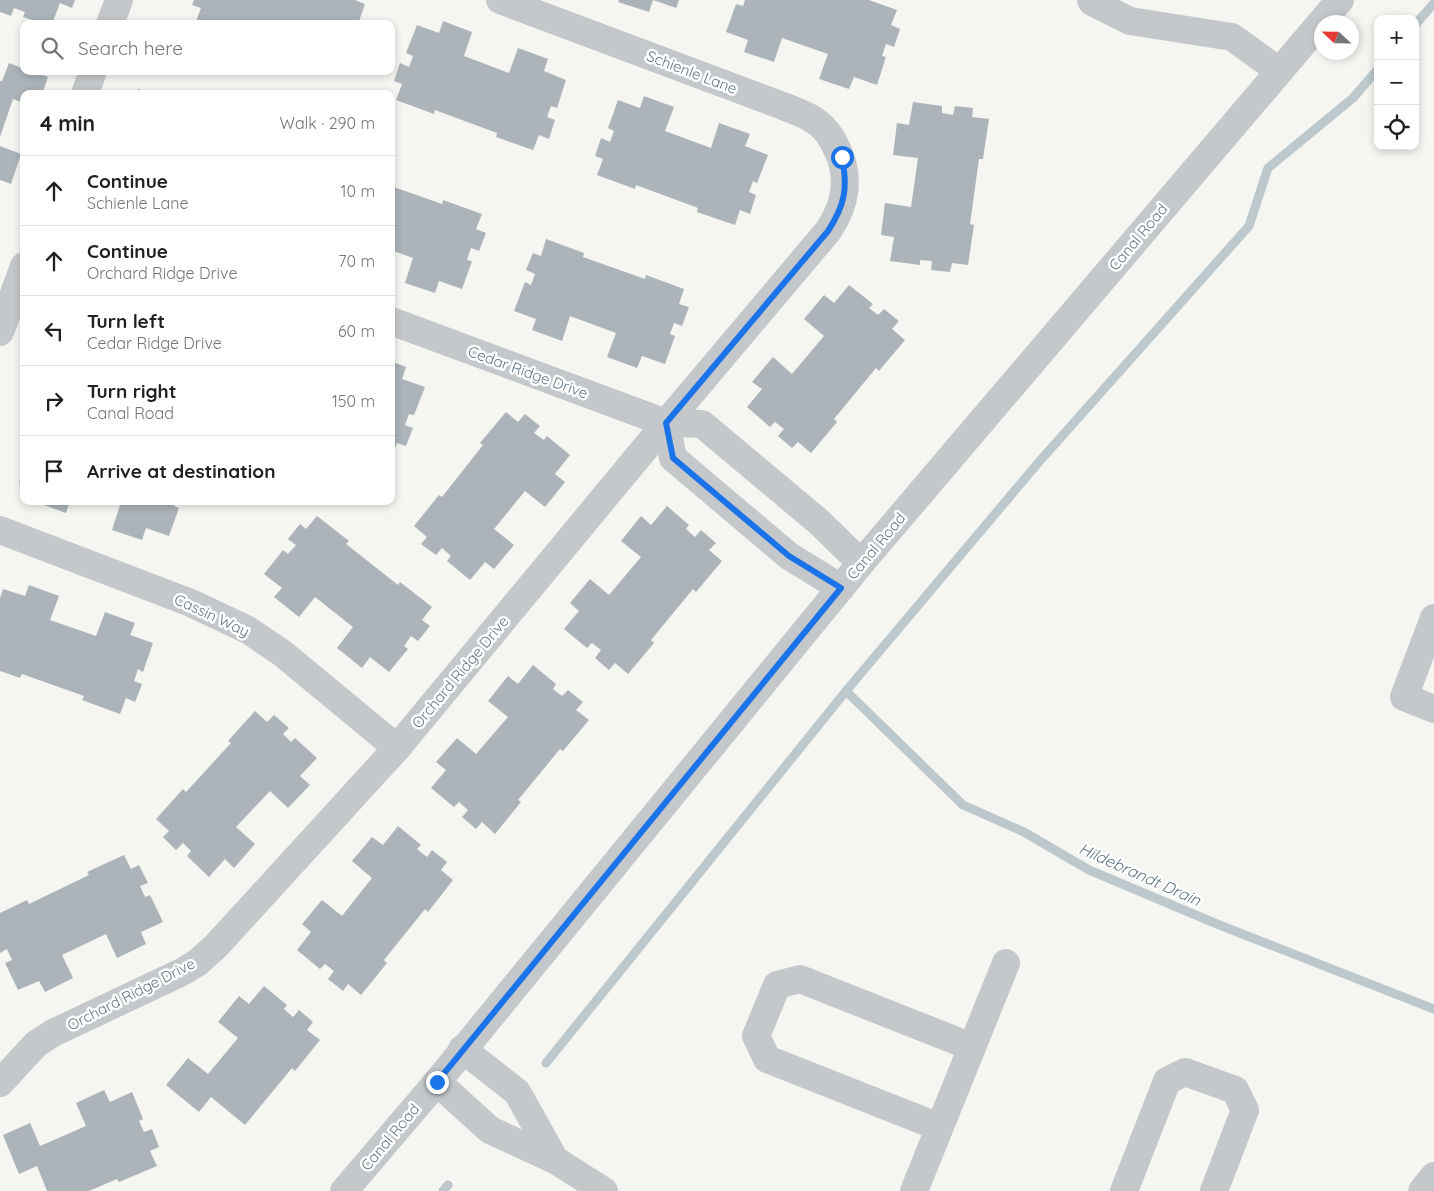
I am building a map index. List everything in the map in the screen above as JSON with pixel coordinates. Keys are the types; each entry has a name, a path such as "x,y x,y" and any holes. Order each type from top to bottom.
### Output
{"street":[{"path":"112,20 119,0"},
{"name":"Schienle Lane","path":"500,0 783,106 817,121 826,130 842,157 846,183"},
{"path":"1091,0 1130,21 1232,37 1280,71"},
{"name":"Canal Road","path":"344,1191 437,1082 462,1049 861,563 1340,0"},
{"path":"87,90 92,75"},
{"name":"Orchard Ridge Drive","path":"0,1083 36,1044 182,972 197,963 216,946 397,748 828,231 842,207 846,183"},
{"path":"0,332 20,277"},
{"name":"Cedar Ridge Drive","path":"395,322 666,423 702,424 819,522 861,563"},
{"path":"666,423 673,458 789,556 841,588"},
{"name":"Cassin Way","path":"0,530 198,606 248,630 282,653 397,748"},
{"path":"1434,618 1404,697 1434,709"},
{"path":"914,1191 1006,963"},
{"path":"940,1127 767,1059 756,1036 777,986 800,979 972,1047"},
{"path":"462,1049 518,1092 554,1160"},
{"path":"1124,1191 1167,1082 1185,1072 1235,1090 1245,1110 1214,1191"},
{"path":"437,1082 490,1130 554,1160 604,1191"},
{"path":"1422,1191 1434,1176"}],"building":[{"path":"0,0 75,0 72,8 60,3 54,20 32,20 23,17 25,12 14,8 11,16 0,12"},
{"path":"194,0 355,0 365,4 359,20 196,20 201,8 192,5"},
{"path":"619,0 653,0 649,12 618,2"},
{"path":"653,0 679,0 676,8"},
{"path":"745,0 869,0 897,10 891,25 900,29 894,47 886,44 882,56 886,57 877,85 854,77 849,89 819,79 828,54 782,38 774,62 744,52 748,40 726,32 736,4 743,6"},
{"path":"443,21 472,32 464,56 509,73 518,48 548,59 544,71 566,80 557,108 551,106 547,117 555,120 549,139 539,135 533,150 496,137 497,133 435,110 434,114 396,100 402,84 394,81 400,63 409,67 413,56 406,53 417,25 439,33"},
{"path":"9,63 20,67 20,75 43,75 48,77 43,90 20,90 20,102 13,99 0,137 0,81 2,81"},
{"path":"644,96 674,107 665,131 711,148 719,123 750,134 745,146 768,155 757,183 753,181 749,192 756,195 750,214 740,210 735,225 697,212 698,208 636,185 635,189 597,175 603,159 595,156 601,138 610,142 614,131 608,128 618,100 640,108"},
{"path":"913,102 942,106 942,113 953,115 955,106 973,108 972,117 989,119 983,159 979,159 970,224 974,225 968,265 952,263 950,272 931,270 932,261 920,260 920,265 890,261 894,237 881,235 885,203 911,207 918,158 893,155 897,123 909,125"},
{"path":"0,146 20,154 20,157 11,184 0,180"},
{"path":"395,187 442,204 443,200 482,214 476,229 486,233 479,251 471,248 467,260 472,261 462,289 439,281 435,293 405,283 413,258 395,251"},
{"path":"546,239 584,253 583,257 645,279 646,275 684,289 679,304 689,307 682,326 674,323 670,334 675,336 665,364 642,356 637,368 607,357 616,333 570,316 562,341 532,330 536,319 514,311 525,282 531,285 535,274 526,270 533,253 541,256"},
{"path":"849,285 873,304 869,308 878,315 884,309 899,321 892,329 905,340 879,371 876,368 834,419 837,422 811,453 798,442 792,448 778,436 784,429 775,422 770,427 747,407 762,389 752,382 773,357 792,374 824,336 804,319 824,295 834,303"},
{"path":"395,363 406,367 402,379 425,387 414,415 409,414 405,425 413,428 406,446 397,443 395,448"},
{"path":"506,412 518,422 525,414 540,426 534,433 544,440 547,436 570,455 555,474 565,482 545,507 525,491 494,529 514,545 494,569 485,562 470,580 447,561 451,556 442,548 436,555 421,544 427,537 414,526 439,495 442,497 483,445 480,443"},
{"path":"44,505 69,505 66,513"},
{"path":"120,505 174,505 179,508 169,536 146,528 142,540 112,530"},
{"path":"667,506 689,525 686,529 695,537 701,530 716,543 709,550 722,561 696,592 693,589 651,640 654,643 628,674 615,663 609,670 595,658 601,650 592,643 587,648 564,629 579,611 570,603 590,579 609,595 641,557 621,541 641,516 651,525"},
{"path":"317,516 349,541 346,544 398,585 400,582 432,607 422,620 430,626 418,641 411,636 404,646 408,649 389,672 370,657 362,668 337,648 353,627 315,597 299,617 274,597 282,588 264,574 283,550 288,554 296,545 288,539 300,524 306,529"},
{"path":"29,585 59,596 50,620 96,636 105,612 135,623 130,635 153,643 143,672 138,669 134,681 142,684 135,702 126,698 120,714 82,700 84,696 22,674 20,678 0,671 0,598 3,589 25,596"},
{"path":"533,665 556,684 553,689 562,696 568,690 583,702 576,710 589,720 563,751 560,749 518,800 521,802 495,834 482,822 476,829 462,817 468,810 459,802 454,807 431,788 446,770 436,762 457,738 476,754 508,717 488,701 508,676 518,684"},
{"path":"255,711 267,722 274,715 289,728 283,734 291,742 295,738 317,758 300,776 310,785 288,808 270,791 236,827 255,844 234,868 225,859 209,877 187,856 191,851 183,843 176,850 163,837 169,831 156,819 183,789 186,792 231,743 228,741"},
{"path":"398,826 421,845 417,849 427,857 432,850 447,862 441,870 453,880 428,912 425,909 384,960 387,963 361,995 348,984 343,991 328,979 334,971 325,964 320,969 297,950 311,932 302,924 322,900 342,916 372,878 352,861 372,837 383,845"},
{"path":"124,855 131,869 139,865 148,883 140,886 145,897 150,895 163,922 141,932 146,944 117,958 106,934 62,955 73,978 45,992 39,981 18,990 5,963 12,960 7,949 0,953 0,913 27,900 29,904 89,875 87,872"},
{"path":"264,986 287,1005 284,1009 293,1017 299,1010 313,1022 307,1030 320,1040 295,1071 292,1068 245,1125 211,1097 199,1112 166,1085 188,1058 208,1074 238,1038 218,1022 239,996 249,1004"},
{"path":"104,1090 110,1102 132,1092 143,1119 139,1121 144,1132 152,1129 159,1147 150,1151 157,1166 119,1182 117,1179 89,1191 47,1191 37,1166 19,1174 3,1135 30,1123 40,1146 86,1126 76,1103"}],"waterway":[{"path":"1419,20 1434,3"},
{"path":"546,1063 846,691 1038,463 1249,226 1268,168 1353,98 1374,74"},
{"name":"Hildebrandt Drain","path":"846,691 963,805 1024,832 1089,870 1217,924 1434,1009"},
{"path":"443,1191 448,1185"}],"route":[{"path":"437,1082 462,1049 841,588 789,556 673,458 666,423 828,231 836,219 842,207 846,183 842,157"}]}
